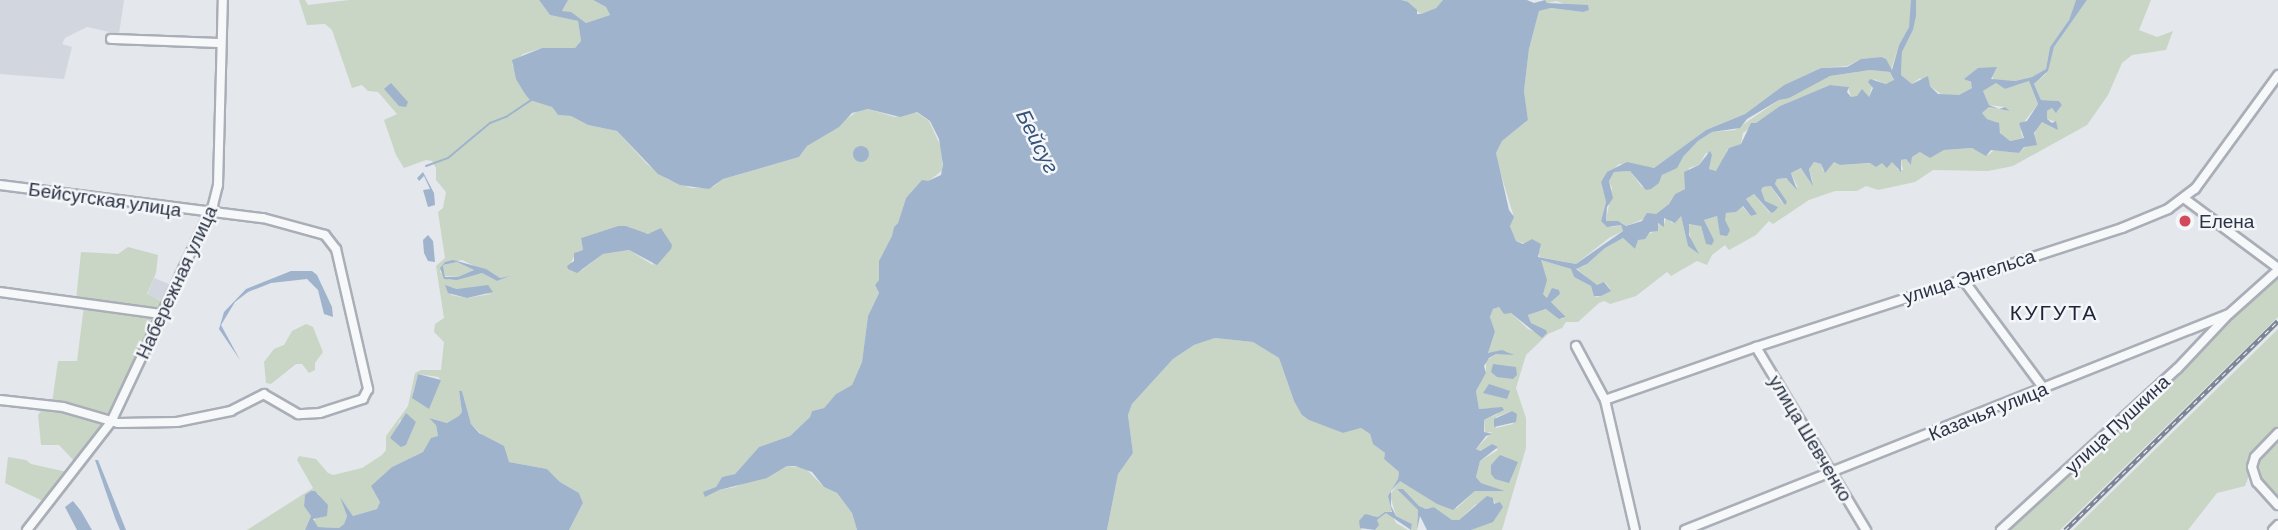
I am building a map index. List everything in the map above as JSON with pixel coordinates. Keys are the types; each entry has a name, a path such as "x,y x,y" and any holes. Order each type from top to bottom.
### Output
{"street":[{"name":"Набережная улица","path":"27,530 111,422 209,214 218,185 223,0"},
{"path":"111,39 220,43"},
{"name":"улица Энгельса","path":"1605,400 1962,278 2129,225 2185,199 2278,75"},
{"name":"Бейсугская улица","path":"0,185 292,224 318,231 332,240 365,376 366,396 359,401 306,414 292,411 264,394 231,411 199,420 111,422"},
{"path":"2185,199 2278,269"},
{"name":"Казачья улица","path":"1685,530 2229,314 2278,269"},
{"path":"1962,278 2044,389"},
{"path":"0,292 161,314"},
{"name":"улица Пушкина","path":"2001,530 2177,369 2229,314"},
{"path":"1576,346 1605,400 1634,530"},
{"name":"улица Шевченко","path":"1756,347 1866,530"},
{"path":"0,400 64,407 111,422"},
{"path":"2278,433 2255,457 2252,467 2257,482 2278,505"},
{"path":"2273,530 2278,526"}],"shaded area":[{"path":"0,0 124,0 119,34 87,27 65,38 62,44 72,47 64,79 0,74"},
{"path":"154,278 171,285 164,301 147,295"}],"green space":[{"path":"299,0 305,0 308,5 349,0 539,0 550,15 578,21 581,41 575,48 542,48 523,54 512,64 525,94 552,107 558,115 571,116 588,125 617,131 647,164 667,179 691,188 713,187 723,179 799,157 807,146 858,111 868,109 895,117 916,112 929,121 941,147 943,170 906,198 893,236 879,261 879,280 875,285 879,293 868,316 862,362 852,385 836,394 824,408 812,411 810,417 790,436 759,447 735,474 722,477 716,487 719,490 756,478 767,478 787,466 805,468 824,487 837,493 852,513 857,530 569,530 583,503 579,493 560,482 547,469 509,462 471,424 462,391 459,392 462,412 459,417 447,423 429,418 436,424 438,436 423,452 392,467 372,486 380,502 377,509 353,516 341,499 347,516 344,524 339,528 318,527 313,522 317,517 322,517 319,494 311,491 305,496 304,506 311,516 305,530 247,530 313,488 297,460 299,456 316,459 333,475 362,468 382,455 386,450 386,436 408,406 415,373 421,370 441,370 444,342 434,332 435,324 444,318 436,266 445,258 438,212 443,208 446,192 436,180 436,168 432,161 426,160 404,168 396,155 384,120 397,114 378,92 368,91 362,85 352,88 332,30 325,24 307,25","holes":["618,226 630,227 641,234 655,233 653,265 629,250 603,254 582,270 571,263 576,252 583,250 581,238","462,260 500,278 509,277 497,281 482,273 449,280 440,272 442,265","452,287 491,294 467,298 451,295","418,374 438,377 441,380 438,385 413,393","400,420 416,422 406,445 396,429"]},
{"path":"568,0 593,0 606,7 610,15 586,23 571,13 562,11"},
{"path":"1401,0 1443,0 1436,8 1421,14"},
{"path":"1545,0 1911,0 1912,6 1909,27 1899,45 1891,70 1881,57 1861,59 1847,66 1821,68 1784,85 1745,114 1706,130 1654,168 1619,164 1601,182 1606,202 1601,221 1612,227 1621,225 1623,231 1609,238 1576,264 1540,257 1538,252 1541,248 1516,241 1510,226 1513,214 1496,153 1502,141 1528,120 1524,91 1529,49 1539,11 1551,8 1583,12 1557,1 1547,3"},
{"path":"1916,0 2076,0 2069,20 2050,47 2046,69 2032,77 2015,81 1994,80 1988,69 1984,69 1966,79 1972,84 1972,88 1959,95 1942,95 1920,78 1912,84 1901,75 1902,52 1913,30"},
{"path":"2087,0 2151,0 2139,30 2157,37 2173,31 2166,50 2132,55 2122,63 2108,95 2087,125 2013,166 1988,171 1933,170 1915,182 1878,190 1866,186 1857,191 1835,191 1809,200 1773,224 1769,221 1756,235 1729,250 1725,245 1712,255 1707,265 1697,261 1671,276 1667,272 1636,296 1610,304 1604,301 1578,322 1566,322 1562,328 1548,334 1526,355 1516,388 1526,418 1526,448 1502,530 1471,530 1478,526 1495,503 1493,498 1475,505 1459,520 1452,520 1434,507 1426,509 1419,506 1403,489 1404,495 1418,510 1417,530 1411,530 1412,524 1396,516 1390,495 1400,480 1437,504 1457,508 1475,491 1504,491 1481,483 1476,477 1480,461 1498,450 1492,444 1479,451 1476,449 1492,432 1485,433 1484,420 1498,414 1492,408 1479,409 1476,391 1486,373 1486,361 1496,354 1510,352 1488,353 1495,333 1490,317 1493,309 1498,307 1511,313 1528,329 1545,336 1546,330 1531,323 1528,315 1547,309 1562,319 1566,317 1551,302 1560,294 1547,298 1543,294 1541,260 1571,269 1574,277 1591,286 1596,297 1601,296 1610,289 1605,282 1597,286 1576,268 1584,266 1605,248 1623,238 1635,249 1637,240 1655,231 1660,222 1664,225 1666,217 1672,223 1681,216 1688,246 1693,247 1688,227 1692,222 1701,226 1705,239 1714,240 1704,220 1717,216 1720,232 1726,213 1736,212 1742,206 1751,216 1756,214 1746,199 1754,194 1770,213 1774,212 1760,190 1771,186 1783,204 1775,184 1777,179 1785,178 1798,188 1791,173 1802,168 1813,183 1809,168 1814,162 1821,164 1823,171 1834,162 1840,165 1893,162 1898,170 1903,170 1901,160 1906,159 1911,165 1912,157 1920,152 1933,156 1944,150 1972,148 1988,155 1994,150 2019,153 2034,138 2036,129 2042,122 2057,128 2056,122 2047,119 2047,111 2052,108 2057,112 2062,105 2059,101 2041,100 2034,84 2046,74 2054,47","holes":["1512,411 1513,424 1496,428 1496,417"]},
{"path":"1870,70 1890,72 1894,81 1886,84 1874,79 1869,97 1851,97 1848,87 1830,85 1780,106 1743,133 1741,144 1727,150 1723,164 1716,171 1709,169 1712,155 1706,153 1699,165 1689,168 1685,189 1675,194 1669,204 1656,214 1626,226 1606,221 1612,188 1609,181 1614,172 1630,171 1642,187 1659,183 1662,175 1673,168 1698,141 1712,132 1735,130 1779,100 1830,76"},
{"path":"2029,81 2038,104 2024,122 2021,132 2023,138 2010,141 2002,136 1996,122 1987,119 1982,113 1989,107 2010,111 2005,107 1989,105 1983,91 1996,83 2005,89"},
{"path":"128,247 158,255 156,273 147,294 163,302 160,310 76,300 81,252 118,254"},
{"path":"457,262 474,270 459,277 445,276 443,265"},
{"path":"2278,275 2278,317 2060,530 2008,530 2140,409 2231,317"},
{"path":"84,306 157,316 111,418 52,403 58,361 77,361"},
{"path":"306,324 313,327 323,352 315,363 315,370 309,373 302,364 296,364 271,384 266,383 264,362 274,349 284,345 292,331"},
{"path":"2278,329 2278,431 2248,465 2250,473 2245,486 2217,493 2188,530 2073,530"},
{"path":"1215,338 1253,342 1279,358 1294,401 1310,420 1343,433 1361,428 1370,434 1373,444 1385,453 1384,459 1399,472 1388,496 1392,511 1378,517 1372,515 1361,530 1107,530 1118,473 1133,453 1128,415 1132,404 1173,359 1194,345"},
{"path":"43,408 75,412 105,424 76,463 59,445 41,445 38,415"},
{"path":"2278,436 2278,499 2260,476 2258,465 2253,465"},
{"path":"8,457 67,472 45,502 5,483"},
{"path":"1386,513 1408,530 1375,530 1377,520"}],"water":[{"name":"Бейсуг","path":"539,0 568,0 562,11 571,12 586,23 610,15 606,7 593,0 1401,0 1408,2 1417,10 1417,14 1436,8 1443,0 1527,0 1534,3 1545,0 1547,3 1588,5 1589,10 1583,12 1551,8 1539,11 1529,49 1524,91 1528,120 1502,141 1496,153 1509,210 1514,217 1510,226 1516,241 1523,244 1532,239 1541,244 1538,257 1576,264 1623,231 1621,225 1607,227 1601,221 1606,202 1601,182 1607,172 1627,162 1654,168 1706,130 1745,114 1784,85 1821,68 1847,67 1861,59 1881,57 1886,59 1892,70 1899,45 1909,27 1911,0 1916,0 1916,16 1913,30 1902,52 1901,75 1912,84 1928,76 1930,86 1938,94 1959,95 1972,88 1971,82 1964,79 1978,68 1997,67 1991,79 2015,81 2032,77 2046,69 2050,47 2069,20 2076,0 2087,0 2054,47 2048,71 2034,84 2041,100 2059,101 2062,105 2056,113 2052,108 2047,111 2047,119 2052,123 2056,121 2058,130 2042,122 2034,133 2037,145 2024,147 2019,153 1991,150 1986,156 1972,148 1944,150 1930,158 1920,152 1912,157 1911,165 1906,159 1901,160 1901,172 1892,162 1887,168 1882,163 1876,167 1870,163 1840,165 1834,162 1825,173 1821,164 1814,162 1809,169 1813,186 1801,168 1791,173 1797,190 1786,178 1777,179 1775,184 1787,202 1785,205 1771,186 1763,187 1761,190 1765,201 1778,207 1774,212 1771,213 1754,194 1746,199 1757,214 1751,216 1743,206 1736,212 1726,213 1725,220 1730,230 1727,236 1720,235 1717,216 1704,220 1714,240 1712,245 1706,244 1701,226 1689,224 1689,235 1699,254 1688,246 1681,216 1675,223 1664,218 1664,227 1658,223 1658,231 1650,232 1645,239 1638,240 1635,249 1623,238 1605,248 1587,264 1576,269 1597,285 1604,282 1611,291 1601,296 1594,296 1591,286 1574,277 1571,269 1541,260 1547,280 1543,294 1547,298 1552,288 1559,290 1560,294 1551,302 1566,317 1559,319 1546,309 1528,315 1531,323 1546,330 1547,333 1542,338 1511,313 1504,314 1499,307 1493,309 1490,317 1495,332 1488,353 1502,350 1514,355 1496,354 1489,358 1484,366 1486,373 1476,391 1479,409 1502,407 1504,410 1484,420 1484,432 1492,434 1486,436 1476,449 1480,451 1492,444 1498,447 1480,461 1476,477 1481,483 1505,491 1475,491 1453,510 1437,504 1400,481 1391,491 1391,506 1396,516 1412,524 1411,530 1386,513 1377,520 1379,525 1375,530 1360,528 1359,521 1365,514 1378,517 1385,512 1392,512 1388,496 1399,472 1384,459 1385,453 1373,444 1370,434 1361,428 1343,433 1309,420 1302,415 1294,401 1279,358 1253,342 1215,338 1194,345 1173,359 1132,404 1128,415 1133,453 1118,474 1107,530 857,530 852,513 837,493 824,487 812,472 795,466 787,466 767,478 719,490 705,497 703,492 716,487 722,477 735,474 759,447 790,436 810,417 812,411 824,408 836,394 852,385 862,362 868,316 879,293 875,285 879,280 879,261 898,223 906,198 922,180 928,181 941,175 943,165 939,139 930,121 917,112 900,117 868,109 852,113 839,127 807,146 799,157 723,179 709,189 680,185 658,174 617,131 588,125 571,116 558,115 552,107 530,100 525,94 516,79 512,60 542,48 575,48 581,41 578,21 550,15","holes":["1870,70 1890,72 1894,80 1886,84 1870,79 1868,82 1873,88 1869,97 1862,89 1857,96 1851,97 1847,92 1849,87 1830,85 1780,106 1756,123 1751,123 1741,144 1729,148 1716,171 1709,169 1712,155 1710,151 1699,165 1684,172 1685,189 1675,194 1669,204 1656,214 1647,213 1642,221 1626,226 1618,221 1606,221 1607,207 1613,198 1609,181 1614,172 1630,171 1646,190 1651,189 1659,183 1662,175 1677,168 1698,141 1712,132 1740,128 1747,119 1779,100 1789,98 1830,76","2029,81 2038,104 2027,121 2019,123 2024,138 2010,141 2000,133 1999,123 1987,119 1982,113 1989,107 1999,109 1989,105 1983,91 1996,83 2005,89"]},
{"path":"391,83 408,102 406,107 399,106 384,89"},
{"path":"861,146 867,148 867,160 861,162 855,160 853,154 855,148"},
{"path":"423,172 434,193 435,205 428,207 423,190 430,189 424,176 419,181 417,178"},
{"path":"618,226 648,234 661,228 672,245 671,249 657,265 629,250 603,254 577,273 568,269 567,266 574,261 574,253 583,250 581,238"},
{"path":"428,235 433,241 435,262 428,261 424,253 423,240"},
{"path":"453,260 486,269 500,278 511,276 497,281 482,273 457,280 444,279 440,268 445,262","holes":["457,262 474,270 458,277 445,277 443,265"]},
{"path":"291,271 312,271 317,275 332,307 333,317 324,314 318,290 307,279 271,283 248,292 235,302 221,325 240,360 219,329 224,312 246,289"},
{"path":"445,285 457,289 488,285 493,292 467,298 448,293"},
{"path":"1493,364 1516,367 1517,375 1513,379 1497,377 1491,372"},
{"path":"418,374 441,380 429,409 412,398"},
{"path":"1489,384 1510,391 1507,399 1483,393"},
{"path":"459,391 462,391 471,424 479,433 504,446 509,462 547,469 560,482 579,493 583,503 569,530 305,530 311,516 304,506 305,495 311,491 315,491 328,505 327,516 313,519 318,527 339,528 344,524 347,516 340,497 353,516 377,509 380,502 371,486 392,467 423,452 431,438 438,436 436,425 429,418 447,423 459,416 462,412"},
{"path":"1512,411 1517,414 1516,422 1494,427 1494,419"},
{"path":"406,413 416,422 406,445 401,447 390,438"},
{"path":"1500,455 1518,462 1509,483 1495,479 1491,474 1491,465"},
{"path":"95,460 98,460 126,530 120,530"},
{"path":"1397,489 1403,489 1419,506 1426,509 1434,507 1452,520 1459,520 1487,496 1493,498 1494,504 1500,502 1503,507 1493,522 1471,530 1427,530 1420,516 1417,530 1418,510"},
{"path":"73,501 92,530 77,530 65,507"}],"waterway":[{"path":"426,166 448,158 490,123 506,117 533,99"}],"railway":[{"path":"2065,530 2278,321"}],"place":[{"name":"Елена","path":"2185,221"}],"district":[{"name":"КУГУТА","path":"2054,312"}]}
